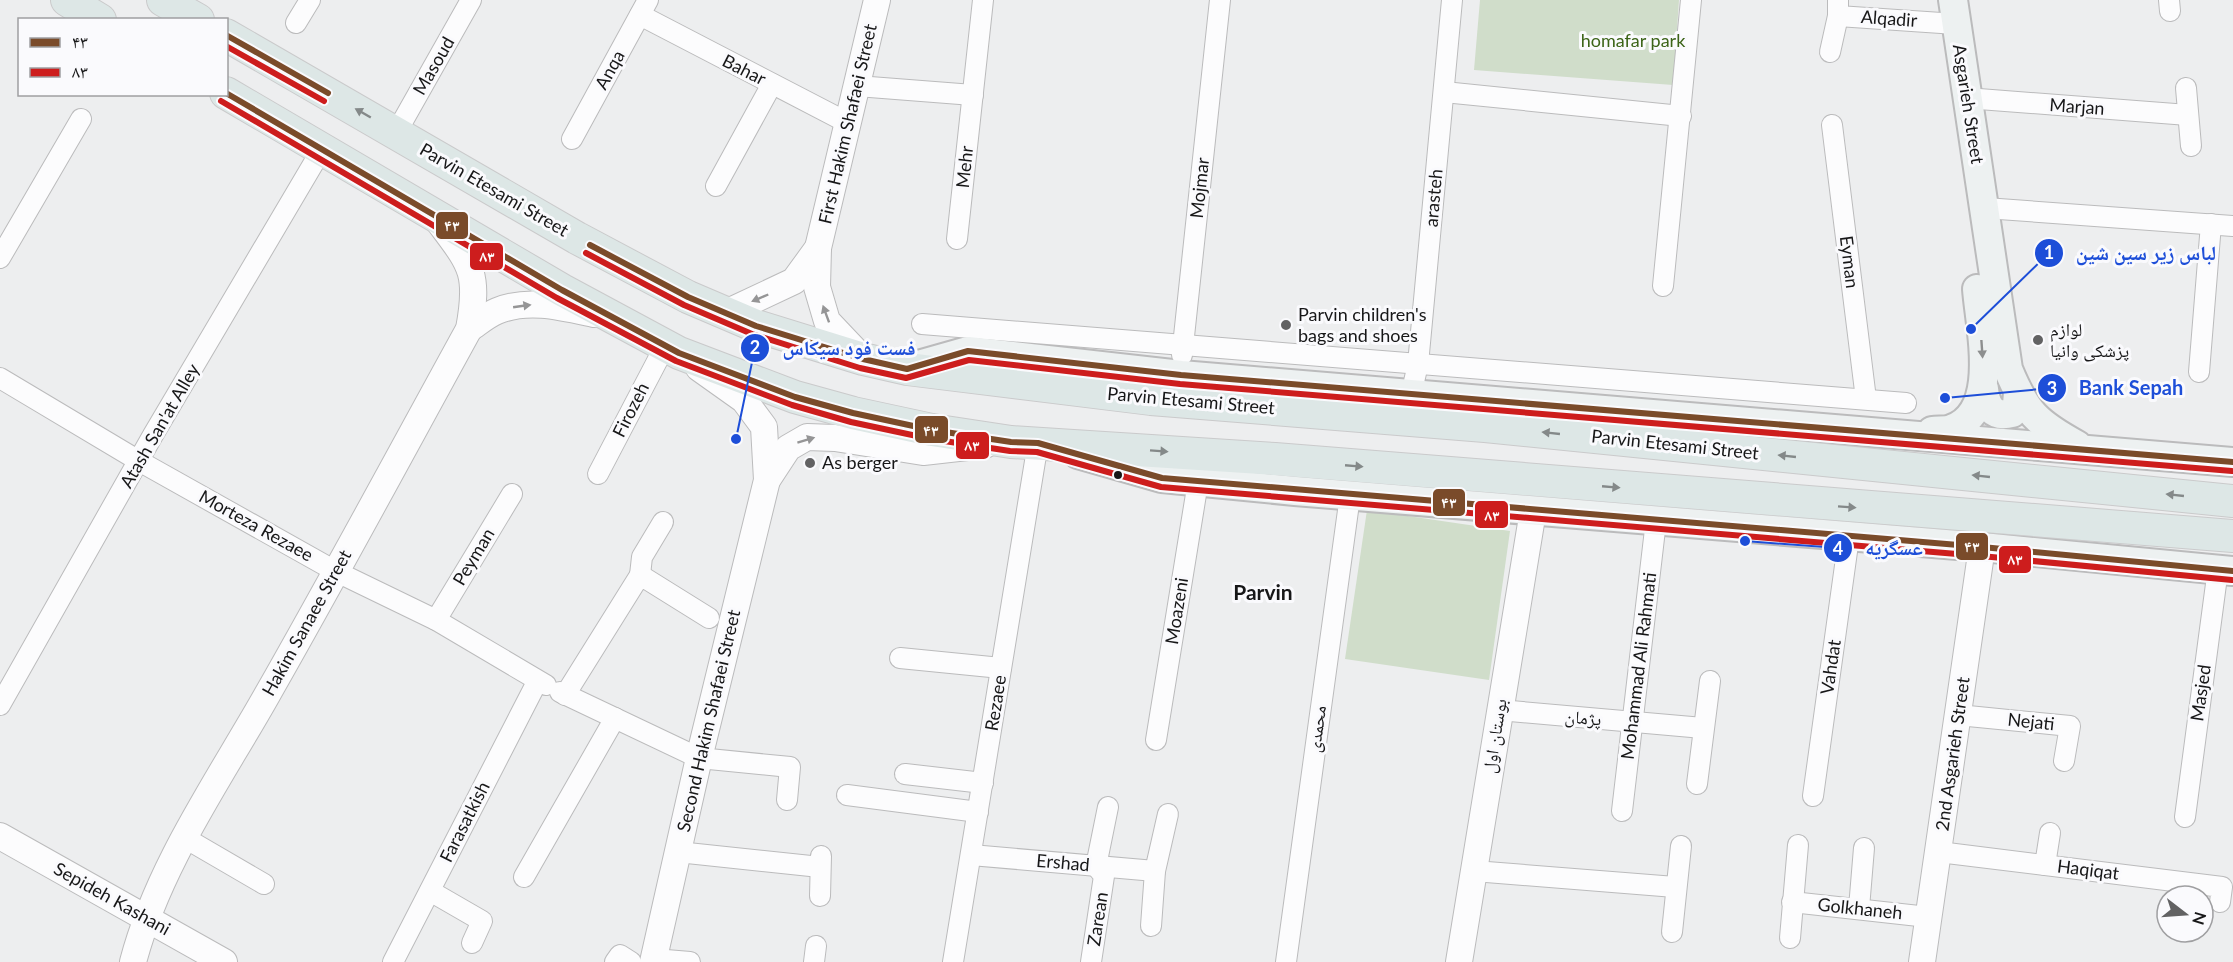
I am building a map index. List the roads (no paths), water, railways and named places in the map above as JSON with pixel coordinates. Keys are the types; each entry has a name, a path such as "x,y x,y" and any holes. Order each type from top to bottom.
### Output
{"main road":[{"path":"67,0 97,18"},
{"path":"163,0 194,18"},
{"name":"Asgarieh Street","path":"1955,12 2006,358 2018,393 2033,417 2052,432 2085,449"},
{"name":"Parvin Etesami Street","path":"228,36 577,238 688,297 756,326 862,359 907,369 1151,399 1485,426 2233,501"},
{"path":"228,94 672,350 795,397 932,430 1024,443 1275,459 2233,536"},
{"name":"Asgarieh Street","path":"1898,434 1951,429 1970,418 1984,389 1975,237 1985,208"},
{"path":"907,369 968,351 1181,375 2233,462"},
{"path":"1984,389 1986,403 1993,412 2002,416 2012,413 2017,405 2018,393"},
{"path":"1024,443 1162,478 1198,482 1982,547 2226,570"}],"street":[{"path":"296,23 310,0"},
{"name":"Masoud","path":"396,133 471,0"},
{"name":"First Hakim Shafaei Street","path":"818,248 850,124 877,0"},
{"name":"Mehr","path":"957,239 982,0"},
{"name":"Mojmar","path":"1181,375 1220,0"},
{"name":"arasteh","path":"1412,395 1418,364 1452,0"},
{"path":"1663,286 1691,0"},
{"name":"Bahar","path":"644,8 772,84 850,124"},
{"name":"Anqa","path":"572,139 644,8"},
{"path":"1830,52 1838,8"},
{"name":"Alqadir","path":"1838,8 1955,12"},
{"path":"716,186 772,84"},
{"path":"857,86 973,95"},
{"path":"2186,88 2191,147"},
{"path":"1444,92 1681,116"},
{"name":"Marjan","path":"1966,98 2188,115"},
{"path":"0,258 81,119"},
{"name":"Eyman","path":"1832,125 1866,399"},
{"name":"Atash San'at Alley","path":"0,705 139,461 322,149"},
{"path":"1985,208 2233,226"},
{"path":"432,213 461,252 473,274 475,297 469,329"},
{"path":"2199,372 2211,224"},
{"path":"726,313 794,281 818,248"},
{"path":"818,248 817,287 827,321 862,359"},
{"path":"469,329 496,311 525,304 561,307 614,318"},
{"path":"922,324 1906,403"},
{"name":"Hakim Sanaee Street","path":"133,962 147,918 185,838 337,572 469,329"},
{"path":"672,350 744,400 757,415 766,436 767,480"},
{"name":"Firozeh","path":"598,474 672,350"},
{"name":"Morteza Rezaee","path":"0,378 139,461 337,572 436,620 552,689 699,758 790,767 787,800"},
{"path":"767,480 788,448 807,437 835,438 922,452 1024,443"},
{"name":"Rezaee","path":"953,962 1002,668 1024,443"},
{"name":"Second Hakim Shafaei Street","path":"646,961 678,852 767,480"},
{"name":"Moazeni","path":"1156,740 1198,482"},
{"name":"Peyman","path":"436,620 512,494"},
{"name":"محمدی","path":"1286,962 1350,496"},
{"name":"بوستان اول","path":"1459,962 1533,511"},
{"name":"Mohammad Ali Rahmati","path":"1622,811 1656,521"},
{"name":"Farasatkish","path":"393,962 430,891 552,689 640,575 642,557 663,522"},
{"name":"Vahdat","path":"1813,796 1849,537"},
{"name":"2nd Asgarieh Street","path":"1922,962 1982,547"},
{"name":"Masjed","path":"2185,817 2226,570"},
{"path":"640,575 709,618"},
{"path":"900,658 1002,668"},
{"path":"1697,784 1710,681"},
{"name":"پژمان","path":"1499,710 1704,728"},
{"name":"Nejati","path":"1958,715 2070,726 2064,761"},
{"path":"524,877 615,718"},
{"path":"905,774 983,783"},
{"path":"847,795 978,812"},
{"name":"Zarean","path":"1092,962 1104,876 1096,866 1108,807"},
{"path":"1151,926 1155,871 1168,814"},
{"path":"2045,865 2050,833"},
{"name":"Sepideh Kashani","path":"0,836 224,962"},
{"path":"185,838 264,884"},
{"path":"1790,938 1798,845"},
{"path":"1672,932 1681,846"},
{"path":"1859,908 1864,848"},
{"path":"678,852 821,861 820,896"},
{"name":"Haqiqat","path":"1939,852 2222,887 2220,902"},
{"name":"Ershad","path":"971,855 1155,871"},
{"path":"1474,872 1675,887"},
{"path":"430,891 482,921 472,943"},
{"name":"Golkhaneh","path":"1792,902 1928,917"},
{"path":"615,962 620,955 646,961 690,962"}],"place":[{"name":"Parvin children's bags and shoes","path":"1286,325"},
{"name":"لباس زیر سین شین","path":"1971,329"},
{"name":"لوازم پزشکی وانیا","path":"2038,340"},
{"name":"Bank Sepah","path":"1945,398"},
{"name":"فست فود سیکاس","path":"736,439"},
{"name":"As berger","path":"810,463"},
{"name":"عسگریه","path":"1745,541"}],"district":[{"name":"Parvin","path":"1263,593"}],"park label":[{"name":"homafar park","path":"1633,41"}]}
